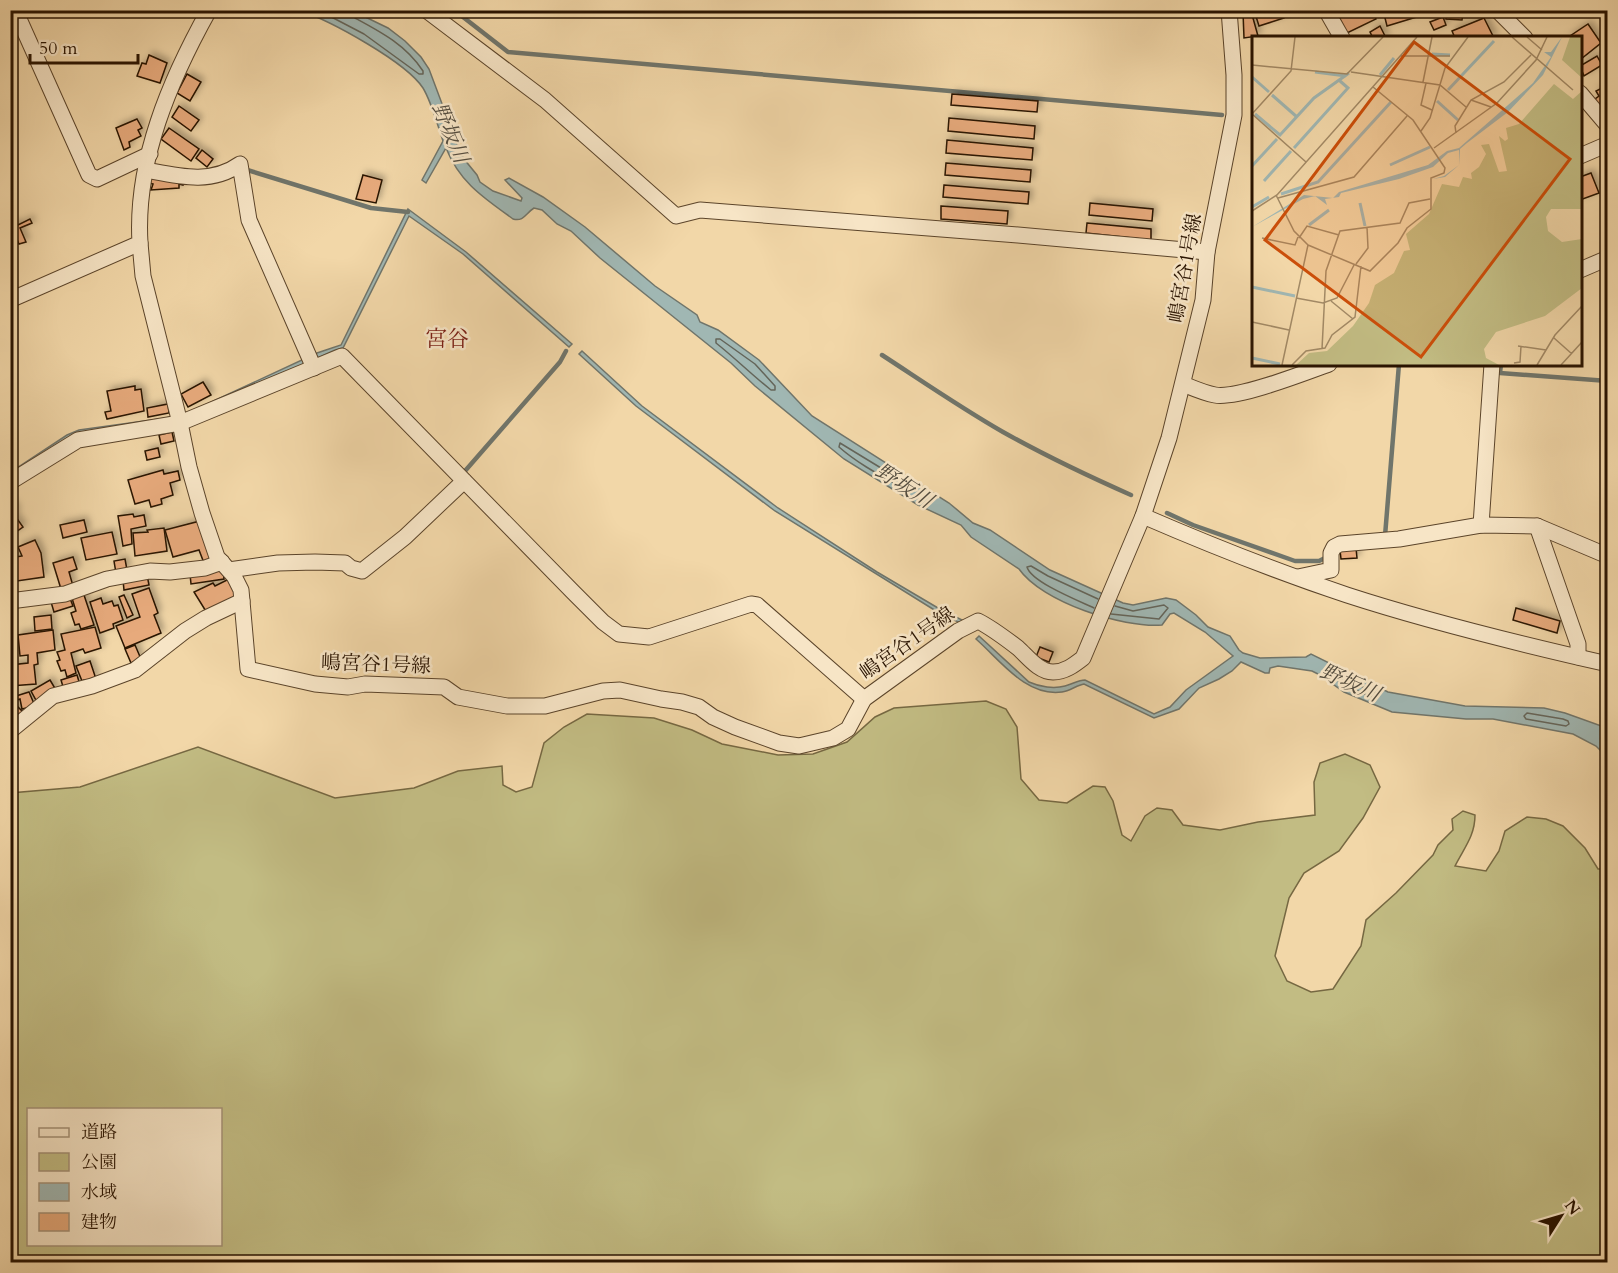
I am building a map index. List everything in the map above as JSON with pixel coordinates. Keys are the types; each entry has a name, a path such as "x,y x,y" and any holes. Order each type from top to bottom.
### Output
{"street":[{"path":"15,10 89,175 97,179 150,154"},
{"name":"嶋宮谷1号線","path":"209,10 160,115 146,170 138,219 143,276 189,467 217,557 234,576 241,591 248,669 315,684 348,687 365,684 444,687 458,697 489,704 526,707 545,706 620,690 699,707 735,728 779,743 799,746 833,738 848,729 864,699 958,631 978,621 990,627 1035,665 1051,673 1067,669 1083,658 1143,516 1170,438 1203,300 1207,252 1234,115 1234,75 1229,10"},
{"path":"426,10 545,100 676,216 700,210 1207,252"},
{"path":"1326,10 1341,36"},
{"path":"1497,10 1523,36"},
{"path":"1582,94 1608,126"},
{"path":"1582,156 1608,144"},
{"path":"146,170 193,178 231,171 240,164 249,220 314,368"},
{"path":"10,300 140,243"},
{"path":"1582,270 1608,258"},
{"path":"10,482 78,440 180,423 342,356 603,622 619,634 649,637 751,603 757,605 864,699"},
{"path":"1183,384 1215,395 1236,393 1282,381 1323,366"},
{"path":"1480,525 1492,366"},
{"path":"10,601 64,594 107,579 150,571 170,573 225,566 315,562 345,563 351,568 362,571 405,537 464,481"},
{"path":"1143,516 1196,539 1347,595 1481,634 1608,664"},
{"path":"1298,577 1331,570 1331,553 1334,547 1341,544 1399,539 1480,525 1537,526 1608,556"},
{"path":"1537,526 1578,644 1578,657"},
{"path":"10,731 53,696 92,686 135,670 185,631 206,618 242,602"}],"green space":[{"path":"986,701 1006,709 1017,727 1021,779 1039,800 1067,803 1093,786 1105,787 1113,801 1122,835 1131,841 1145,816 1157,808 1172,810 1183,825 1220,830 1258,822 1315,815 1314,782 1320,763 1345,754 1370,765 1380,787 1363,818 1339,851 1304,873 1289,898 1275,956 1287,981 1311,992 1333,989 1361,946 1366,920 1433,855 1438,845 1453,830 1452,819 1463,811 1475,815 1475,822 1468,842 1455,866 1486,871 1499,851 1505,831 1527,817 1546,819 1563,826 1585,848 1598,869 1607,869 1607,1262 11,1262 10,793 80,787 198,747 335,798 414,788 458,771 502,766 503,785 516,792 532,787 544,743 564,727 587,714 654,718 692,730 722,744 778,755 813,754 847,742 875,717 894,708"}],"water":[{"name":"野坂川","path":"301,11 353,11 388,28 421,57 429,69 464,159 480,182 493,191 521,201 522,198 505,180 509,178 543,197 585,227 655,286 697,315 700,322 718,330 759,360 812,416 949,503 973,523 990,530 1050,570 1123,603 1133,605 1166,598 1176,600 1208,627 1230,636 1243,653 1260,658 1306,657 1311,654 1388,692 1465,706 1544,708 1565,713 1607,728 1607,757 1596,746 1573,734 1493,719 1466,719 1392,712 1344,692 1312,671 1278,666 1270,668 1269,673 1265,673 1241,662 1232,671 1199,688 1179,709 1154,718 1084,684 1062,692 1049,692 1026,683 1015,676 976,639 979,636 1029,682 1056,687 1085,680 1154,714 1170,707 1186,690 1233,656 1205,632 1174,613 1170,614 1162,625 1126,622 1084,611 1045,592 1019,569 971,537 961,525 918,505 844,459 755,386 731,363 600,258 571,231 557,224 542,210 534,208 517,220 492,204 458,171 446,148 426,183 422,180 443,141 423,88 401,66 385,55 330,24"},
{"path":"408,209 466,252 572,344 569,347 463,254 409,216 343,348 192,415 80,434 11,477 11,472 67,435 79,430 166,418 192,411 317,353 341,345"},
{"path":"582,351 642,406 778,508 877,572 964,621 960,623 936,611 775,511 636,406 579,354"}],"building":[{"path":"1254,10 1283,10 1284,18 1259,26"},
{"path":"1351,10 1353,14 1361,10 1372,10 1376,19 1347,33 1338,15"},
{"path":"1383,10 1418,10 1420,16 1387,26"},
{"path":"1450,10 1470,10 1470,15 1463,14 1462,20 1446,19 1446,13"},
{"path":"1251,11 1258,36 1244,38 1243,12"},
{"path":"1443,17 1446,25 1434,30 1430,22"},
{"path":"1484,18 1493,36 1454,36 1452,31"},
{"path":"1588,24 1601,43 1582,58 1582,36 1570,36"},
{"path":"1380,26 1385,36 1372,36 1370,32"},
{"path":"149,55 167,63 160,83 137,76 142,63 146,64"},
{"path":"1597,56 1602,65 1584,76 1582,65"},
{"path":"187,74 201,82 190,101 177,93"},
{"path":"1608,85 1608,109 1605,110 1601,103 1598,105 1595,99 1599,96 1596,91"},
{"path":"952,94 1038,101 1037,112 951,105"},
{"path":"179,106 199,120 191,131 172,117"},
{"path":"949,118 1035,126 1034,139 948,131"},
{"path":"137,119 142,128 138,130 141,136 129,142 130,147 124,150 116,128"},
{"path":"169,128 199,149 191,161 161,139"},
{"path":"947,140 1033,148 1032,160 946,153"},
{"path":"202,150 213,159 207,167 196,158"},
{"path":"946,163 1031,170 1030,182 945,175"},
{"path":"1591,173 1599,193 1582,199 1582,176"},
{"path":"152,175 184,180 183,185 179,184 179,188 151,190 153,184 149,183"},
{"path":"363,175 382,180 376,203 356,199"},
{"path":"944,185 1029,192 1028,204 943,197"},
{"path":"1090,203 1153,209 1152,221 1089,215"},
{"path":"941,206 1008,211 1007,224 941,219"},
{"path":"30,219 32,223 20,228 26,242 19,244 11,225 17,223 18,225"},
{"path":"1087,223 1151,229 1151,240 1086,233"},
{"path":"203,382 211,395 188,407 181,394"},
{"path":"135,386 135,390 141,389 144,411 107,419 105,412 111,411 107,391"},
{"path":"168,404 169,413 148,417 147,408"},
{"path":"172,432 174,441 161,444 159,435"},
{"path":"158,448 160,457 147,460 145,451"},
{"path":"163,470 164,474 178,471 180,480 170,483 173,495 161,499 162,504 151,507 149,500 135,504 128,480"},
{"path":"11,502 17,511 13,513 23,527 10,536"},
{"path":"133,514 134,517 144,515 146,526 131,529 132,544 123,546 118,516"},
{"path":"84,520 87,532 63,538 60,525"},
{"path":"200,521 212,561 204,563 199,550 173,557 165,530"},
{"path":"164,528 167,551 135,556 133,533"},
{"path":"112,532 117,554 86,560 81,538"},
{"path":"35,540 41,553 44,577 10,582 10,558 22,556 18,547"},
{"path":"1356,548 1357,558 1341,559 1340,550"},
{"path":"73,557 77,569 69,572 73,586 61,589 53,563"},
{"path":"125,559 127,570 116,573 114,561"},
{"path":"223,569 224,579 191,584 190,574"},
{"path":"147,575 149,585 124,590 123,580"},
{"path":"229,579 237,598 207,613 194,592 213,583 215,586"},
{"path":"149,588 158,613 154,615 161,633 125,648 116,626 140,617 132,594"},
{"path":"83,592 94,625 81,629 79,624 75,625 71,613 76,611 71,595"},
{"path":"124,595 133,615 127,618 119,597"},
{"path":"69,596 73,606 54,612 51,602"},
{"path":"101,598 103,604 112,601 114,606 118,605 123,620 113,624 114,628 100,633 90,602"},
{"path":"1516,608 1560,621 1557,633 1513,620"},
{"path":"51,615 52,629 35,631 34,617"},
{"path":"95,627 101,648 85,653 83,649 71,653 76,673 67,677 65,670 61,671 57,661 60,660 57,652 65,650 61,634"},
{"path":"53,630 55,650 37,653 38,664 34,665 36,684 10,686 10,665 28,663 28,655 20,656 18,635"},
{"path":"135,645 141,659 131,663 125,649"},
{"path":"1040,647 1053,652 1049,662 1036,657"},
{"path":"90,661 96,679 85,683 76,666"},
{"path":"77,675 80,685 64,690 61,680"},
{"path":"50,680 56,690 37,702 31,691"},
{"path":"29,692 35,706 22,709 20,699 17,700 16,696"},
{"path":"14,703 24,713 10,726 10,707"}],"waterway":[{"path":"454,10 508,52 1222,115"},
{"path":"244,169 371,208 408,212"},
{"path":"465,471 560,362 566,351"},
{"path":"882,355 1003,432 1131,495"},
{"path":"1385,536 1399,366"},
{"path":"1501,366 1500,373 1608,381"},
{"path":"1167,513 1193,525 1295,561 1319,561 1327,557"}],"district":[{"name":"宮谷","path":"447,339"}]}
